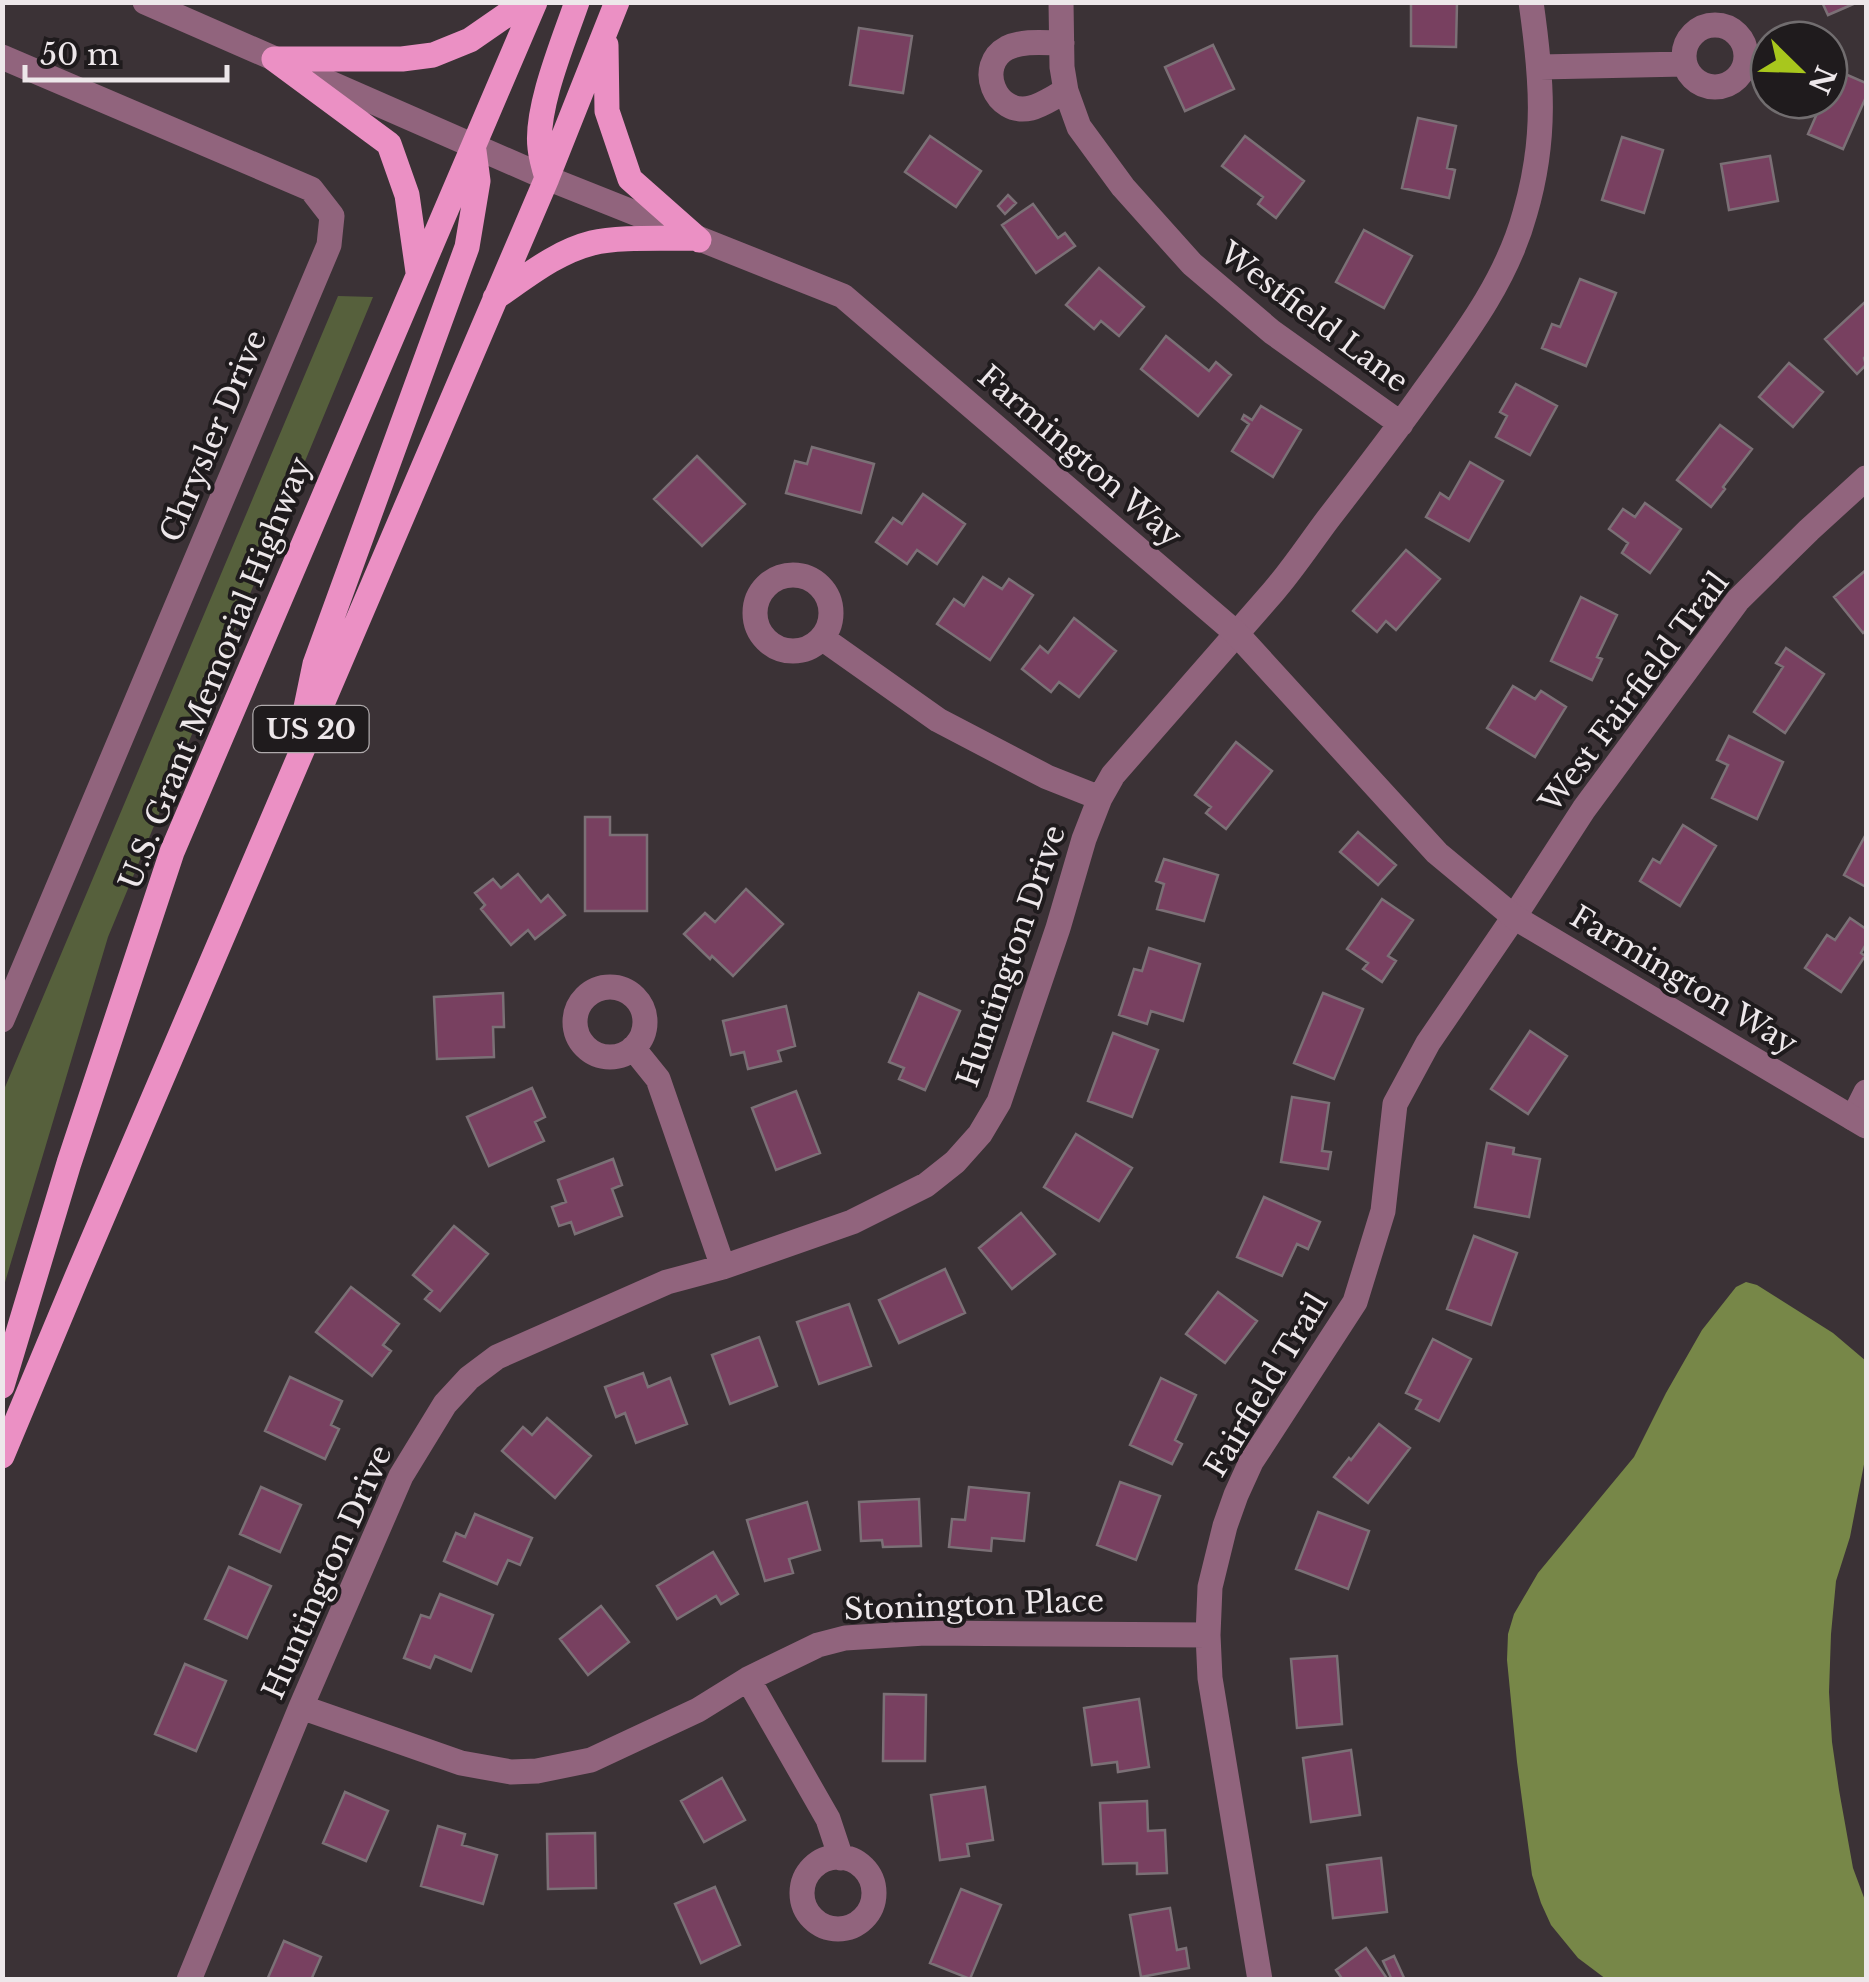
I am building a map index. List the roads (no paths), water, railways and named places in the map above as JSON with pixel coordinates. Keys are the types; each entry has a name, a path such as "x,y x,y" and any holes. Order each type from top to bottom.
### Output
{"main road":[{"path":"274,59 433,55 470,40 525,2"},
{"name":"U.S. Grant Memorial Highway","path":"2,1386 68,1163 172,852 535,2"},
{"path":"547,178 539,144 543,112 577,2"},
{"name":"US 20","path":"2,1456 547,178 617,2"},
{"path":"605,30 607,111 630,179 698,239"},
{"path":"274,59 389,144 407,195 418,272"},
{"path":"289,780 315,664 467,246 478,181 474,146"},
{"path":"496,298 572,249 597,242 698,239"}],"street":[{"name":"Farmington Way","path":"145,2 547,178 843,296 1236,632 1437,853 1514,917 1860,1122"},
{"name":"Westfield Lane","path":"1060,2 1066,91 1079,127 1123,186 1192,264 1272,332 1401,424"},
{"name":"Huntington Drive","path":"189,1980 401,1476 445,1404 469,1378 497,1357 667,1282 723,1267 852,1222 926,1186 980,1134 999,1102 1084,839 1113,775 1274,590 1401,424 1481,312 1513,249 1538,155 1542,100 1531,2"},
{"path":"1062,43 1006,48 994,61 990,79 996,96 1010,107 1029,109 1066,91"},
{"name":"Chrysler Drive","path":"2,58 311,189 332,216 330,244 2,1020"},
{"path":"1540,68 1684,64"},
{"name":"West Fairfield Trail","path":"1514,917 1584,810 1738,600 1866,478"},
{"path":"822,638 938,720 1046,777 1100,798"},
{"name":"Fairfield Trail","path":"1260,1980 1210,1678 1210,1587 1215,1560 1251,1462 1355,1302 1383,1211 1394,1104 1428,1043 1514,917"},
{"path":"632,1048 658,1079 723,1267"},
{"path":"1860,1122 1866,1092"},
{"name":"Stonington Place","path":"302,1706 461,1763 511,1772 537,1771 591,1760 698,1710 748,1679 818,1645 845,1638 925,1633 1208,1635"},
{"path":"748,1679 828,1819 841,1858"}]}
